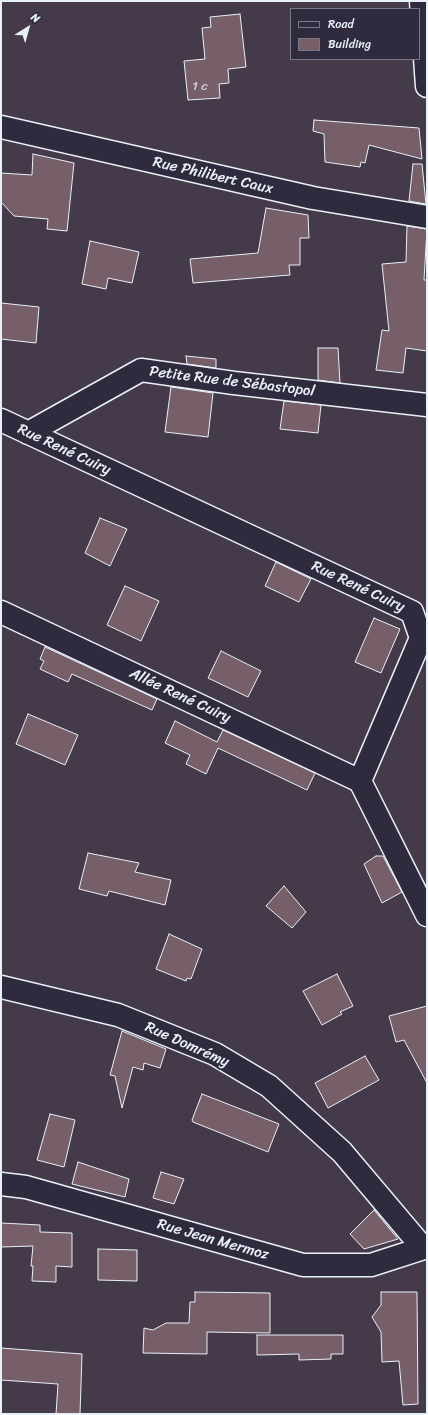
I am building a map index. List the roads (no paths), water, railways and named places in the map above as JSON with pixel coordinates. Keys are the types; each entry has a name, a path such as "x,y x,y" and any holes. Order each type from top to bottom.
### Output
{"street":[{"path":"421,1 427,86"},
{"name":"Rue Philibert Caux","path":"1,128 313,198 427,218"},
{"name":"Petite Rue de Sébastopol","path":"28,432 141,370 234,383 427,405"},
{"name":"Rue René Cuiry","path":"1,420 412,612 421,638 360,781"},
{"name":"Allée René Cuiry","path":"1,612 360,781"},
{"path":"360,781 427,915"},
{"name":"Rue Domrémy","path":"1,987 118,1015 215,1054 269,1086 342,1152 425,1247"},
{"name":"Rue Jean Mermoz","path":"1,1184 26,1187 303,1265 371,1265 425,1247"}]}
